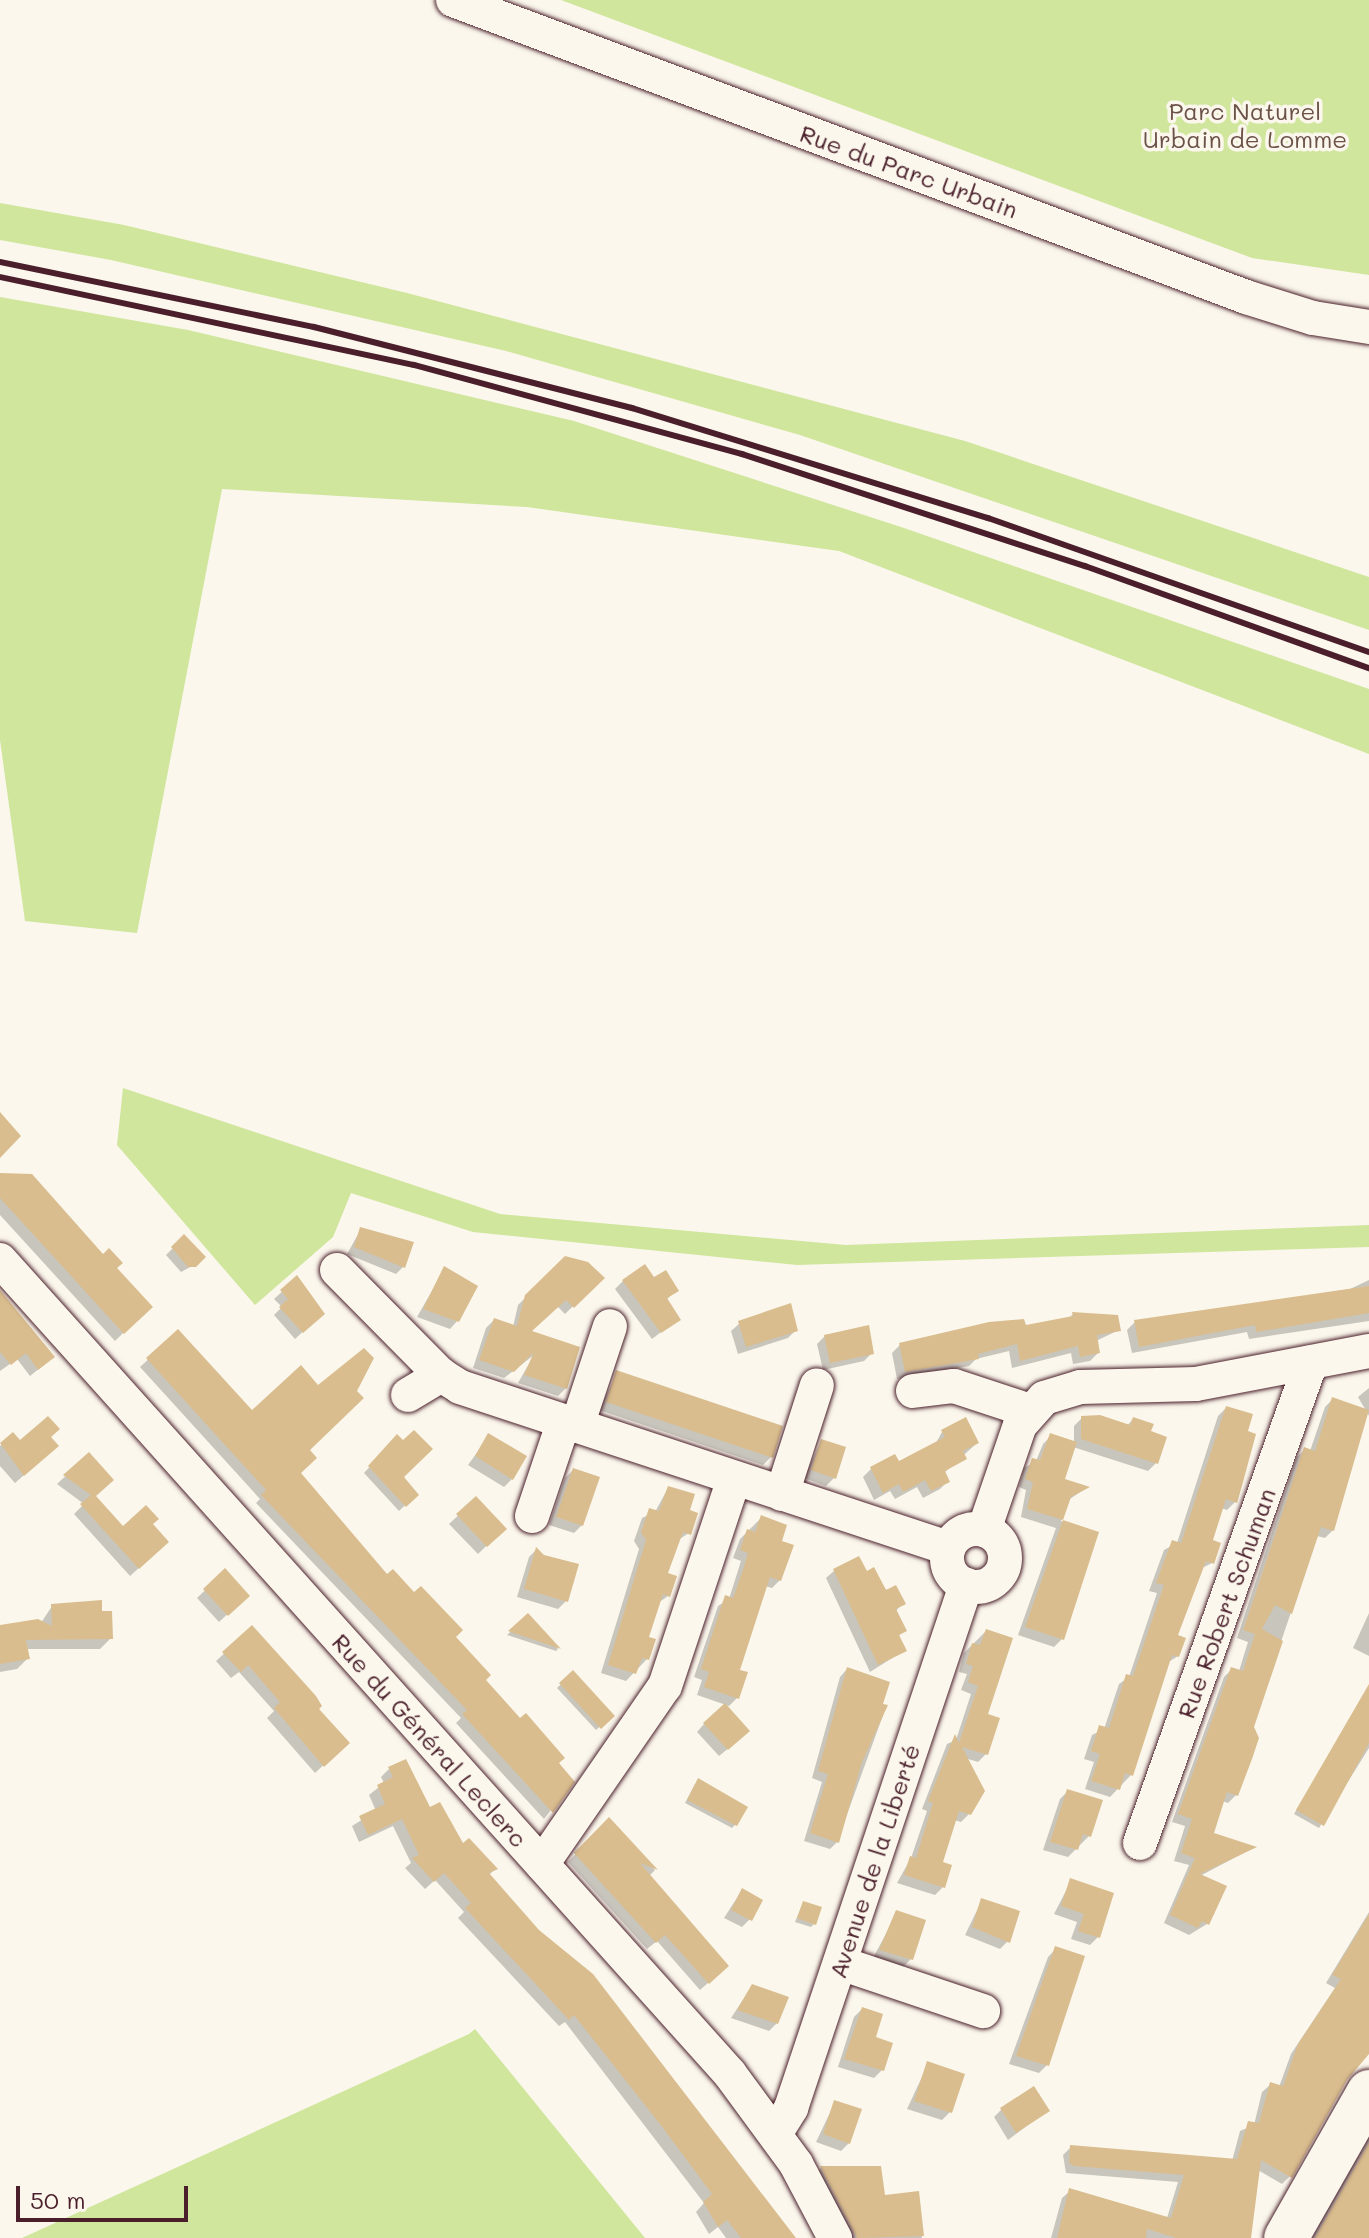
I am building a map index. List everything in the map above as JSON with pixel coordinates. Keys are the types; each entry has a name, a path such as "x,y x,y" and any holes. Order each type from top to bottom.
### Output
{"main road":[{"path":"1286,2238 1369,2092"}],"street":[{"name":"Rue du Parc Urbain","path":"453,0 1246,297 1313,318 1369,327"},
{"name":"Rue du Général Leclerc","path":"0,1260 709,2049 775,2134 835,2238"},
{"path":"337,1270 441,1375 460,1387 948,1548"},
{"path":"532,1516 610,1326"},
{"path":"984,1530 1013,1440 1030,1411 1044,1398 1080,1387 1175,1387 1369,1351"},
{"name":"Rue Robert Schuman","path":"1140,1843 1311,1362"},
{"path":"408,1395 441,1375"},
{"path":"782,1494 817,1385"},
{"path":"913,1391 954,1386 1030,1411"},
{"path":"542,1864 665,1686 734,1478"},
{"path":"966,1530 984,1530 998,1539 1005,1563 990,1583 966,1585 949,1570 948,1548 966,1530"},
{"name":"Avenue de la Liberté","path":"775,2134 791,2108 966,1585"},
{"path":"840,1963 983,2011"}],"green space":[{"name":"Parc Naturel Urbain de Lomme","path":"561,0 1369,0 1369,275 1252,258"},
{"path":"0,203 124,225 407,293 965,441 1369,577 1369,630 800,435 506,351 111,260 0,240"},
{"path":"0,297 188,330 574,421 901,527 1369,689 1369,754 839,551 527,507 222,489 137,933 25,921 0,740"},
{"path":"123,1088 500,1214 846,1245 1369,1225 1369,1247 797,1265 473,1232 351,1193 333,1237 255,1305 117,1145"},
{"path":"475,2029 645,2238 22,2238 469,2034"}],"building":[{"path":"0,1112 21,1136 0,1158"},
{"path":"0,1173 32,1174 103,1254 109,1248 123,1263 117,1268 153,1307 124,1334 0,1198"},
{"path":"360,1227 414,1242 405,1268 354,1247"},
{"path":"184,1234 206,1257 196,1267 188,1267 171,1247"},
{"path":"565,1256 588,1262 605,1278 574,1308 566,1300 532,1331 580,1347 567,1389 524,1375 534,1352 514,1372 479,1360 494,1318 517,1326 525,1295"},
{"path":"645,1264 654,1277 666,1270 679,1291 667,1298 681,1320 661,1333 622,1280"},
{"path":"444,1266 478,1286 459,1322 423,1309"},
{"path":"297,1275 325,1314 303,1333 279,1307 288,1299 280,1290"},
{"path":"1369,1286 1369,1313 1256,1332 1255,1325 1139,1347 1134,1320"},
{"path":"0,1290 55,1357 38,1370 26,1353 11,1365 0,1352"},
{"path":"791,1303 798,1331 746,1347 738,1321"},
{"path":"1072,1312 1118,1315 1121,1331 1097,1335 1100,1353 1080,1357 1078,1346 1020,1361 1017,1344 978,1354 979,1359 905,1372 899,1343 989,1322 1024,1319 1026,1325 1073,1316"},
{"path":"869,1325 874,1354 830,1363 824,1335"},
{"path":"178,1329 252,1410 301,1365 318,1385 364,1348 374,1358 357,1391 364,1398 310,1450 317,1458 301,1473 387,1574 393,1569 414,1592 421,1586 463,1630 456,1637 491,1675 486,1680 520,1718 526,1713 565,1758 559,1763 575,1782 553,1813 462,1714 467,1710 261,1495 266,1490 146,1358"},
{"path":"616,1370 783,1426 773,1458 606,1402"},
{"path":"1332,1397 1369,1410 1334,1531 1321,1527 1292,1614 1275,1605 1262,1629 1283,1641 1254,1727 1259,1738 1252,1759 1238,1796 1227,1792 1214,1833 1257,1847 1200,1874 1227,1886 1209,1925 1202,1921 1198,1928 1170,1915 1195,1858 1181,1853 1192,1819 1178,1814 1231,1667 1243,1671 1255,1634 1243,1630 1304,1447 1315,1451"},
{"path":"1226,1406 1253,1414 1248,1431 1256,1434 1237,1503 1226,1499 1213,1540 1221,1543 1214,1564 1206,1561 1178,1635 1186,1638 1179,1657 1172,1655 1133,1776 1125,1773 1120,1790 1091,1781 1100,1754 1091,1751 1099,1725 1109,1728 1126,1674 1133,1676 1164,1585 1156,1583 1172,1540 1181,1543"},
{"path":"1100,1415 1130,1425 1133,1417 1154,1424 1151,1431 1167,1437 1158,1464 1081,1439 1081,1416"},
{"path":"48,1416 60,1429 51,1437 59,1446 24,1476 0,1443 13,1432 20,1440"},
{"path":"966,1417 979,1443 963,1451 967,1459 945,1471 950,1482 931,1491 925,1480 903,1492 899,1484 883,1493 870,1467 895,1454 899,1461 945,1437 941,1430"},
{"path":"414,1430 433,1449 404,1477 419,1495 406,1507 368,1466 397,1434 403,1440"},
{"path":"488,1433 527,1456 513,1480 475,1456"},
{"path":"1050,1433 1077,1442 1065,1479 1090,1487 1071,1497 1063,1520 1027,1509 1033,1482 1025,1479 1032,1458 1040,1460"},
{"path":"821,1439 846,1447 836,1479 811,1470"},
{"path":"89,1452 114,1480 96,1496 123,1526 146,1505 159,1519 153,1524 169,1542 139,1569 80,1504 91,1495 63,1475"},
{"path":"573,1468 600,1477 583,1526 556,1517"},
{"path":"668,1486 695,1494 690,1510 698,1513 691,1535 683,1532 668,1573 677,1576 670,1597 663,1594 649,1637 656,1639 649,1660 642,1658 636,1674 608,1665 646,1540 641,1532 649,1508 659,1511"},
{"path":"476,1496 507,1529 487,1547 456,1514"},
{"path":"761,1515 787,1525 782,1541 794,1545 781,1581 770,1577 740,1670 748,1672 739,1699 704,1687 709,1672 701,1669 725,1595 733,1598 743,1570 748,1553 740,1550 747,1529 755,1532"},
{"path":"1063,1520 1099,1532 1064,1640 1025,1627"},
{"path":"536,1547 544,1555 579,1564 568,1602 524,1589"},
{"path":"859,1556 867,1571 874,1567 886,1590 896,1585 906,1604 896,1609 907,1631 899,1635 907,1651 878,1665 833,1569"},
{"path":"225,1568 250,1596 228,1616 203,1589"},
{"path":"102,1600 102,1611 112,1611 113,1639 26,1640 30,1659 0,1664 0,1625 38,1619 52,1626 51,1604"},
{"path":"528,1613 561,1649 508,1631"},
{"path":"252,1625 316,1696 322,1706 319,1709 350,1743 324,1767 274,1708 280,1702 248,1665 241,1672 222,1652"},
{"path":"986,1629 1013,1638 988,1714 1000,1718 988,1755 962,1747 985,1791 971,1815 959,1811 943,1862 952,1865 945,1888 904,1875 910,1856 916,1858 933,1803 928,1801 955,1734 959,1743 978,1686 968,1682 973,1666 966,1664 972,1643 980,1645"},
{"path":"847,1667 890,1682 883,1704 888,1705 862,1762 839,1843 810,1833 828,1774 818,1771"},
{"path":"573,1670 615,1716 601,1729 559,1683"},
{"path":"1369,1684 1369,1743 1324,1826 1296,1810"},
{"path":"725,1703 750,1731 728,1750 703,1723"},
{"path":"406,1759 430,1807 440,1802 463,1843 469,1838 498,1869 489,1873 539,1930 593,1974 796,2238 741,2238 727,2220 718,2227 703,2202 712,2194 663,2128 574,2015 569,2020 465,1908 471,1903 444,1873 434,1882 412,1858 419,1855 402,1819 368,1835 359,1816 385,1804 377,1785 393,1777 388,1767"},
{"path":"698,1778 748,1807 737,1826 687,1800"},
{"path":"1067,1789 1103,1800 1091,1837 1083,1834 1078,1850 1050,1842"},
{"path":"609,1817 658,1870 640,1863 729,1966 709,1984 665,1935 656,1943 574,1853"},
{"path":"1070,1878 1114,1893 1100,1938 1078,1931 1084,1914 1061,1906"},
{"path":"742,1888 763,1900 752,1921 731,1910"},
{"path":"981,1898 1020,1911 1010,1943 972,1927"},
{"path":"803,1901 822,1907 816,1925 797,1918"},
{"path":"896,1910 926,1920 913,1960 879,1950"},
{"path":"1369,1914 1369,2054 1347,2080 1292,2178 1261,2160 1251,2238 1176,2238 1147,2229 1146,2238 1057,2238 1069,2188 1171,2218 1184,2175 1074,2166 1069,2163 1070,2145 1237,2159 1248,2121 1259,2123 1270,2082 1283,2086 1298,2044 1341,1979 1332,1975"},
{"path":"1055,1946 1085,1956 1049,2066 1016,2056"},
{"path":"752,1984 789,1997 778,2024 737,2010"},
{"path":"862,2007 883,2014 876,2037 893,2043 884,2071 844,2059"},
{"path":"927,2061 965,2074 952,2113 914,2101"},
{"path":"1034,2086 1050,2111 1016,2133 1000,2108"},
{"path":"834,2100 862,2109 850,2144 823,2134"},
{"path":"1369,2143 1369,2238 1315,2238"},
{"path":"820,2166 881,2166 885,2195 919,2191 924,2236 857,2238"}],"railway":[{"path":"0,262 314,327 632,408 988,518 1369,652"},
{"path":"0,277 414,365 742,454 1085,566 1369,668"}]}
